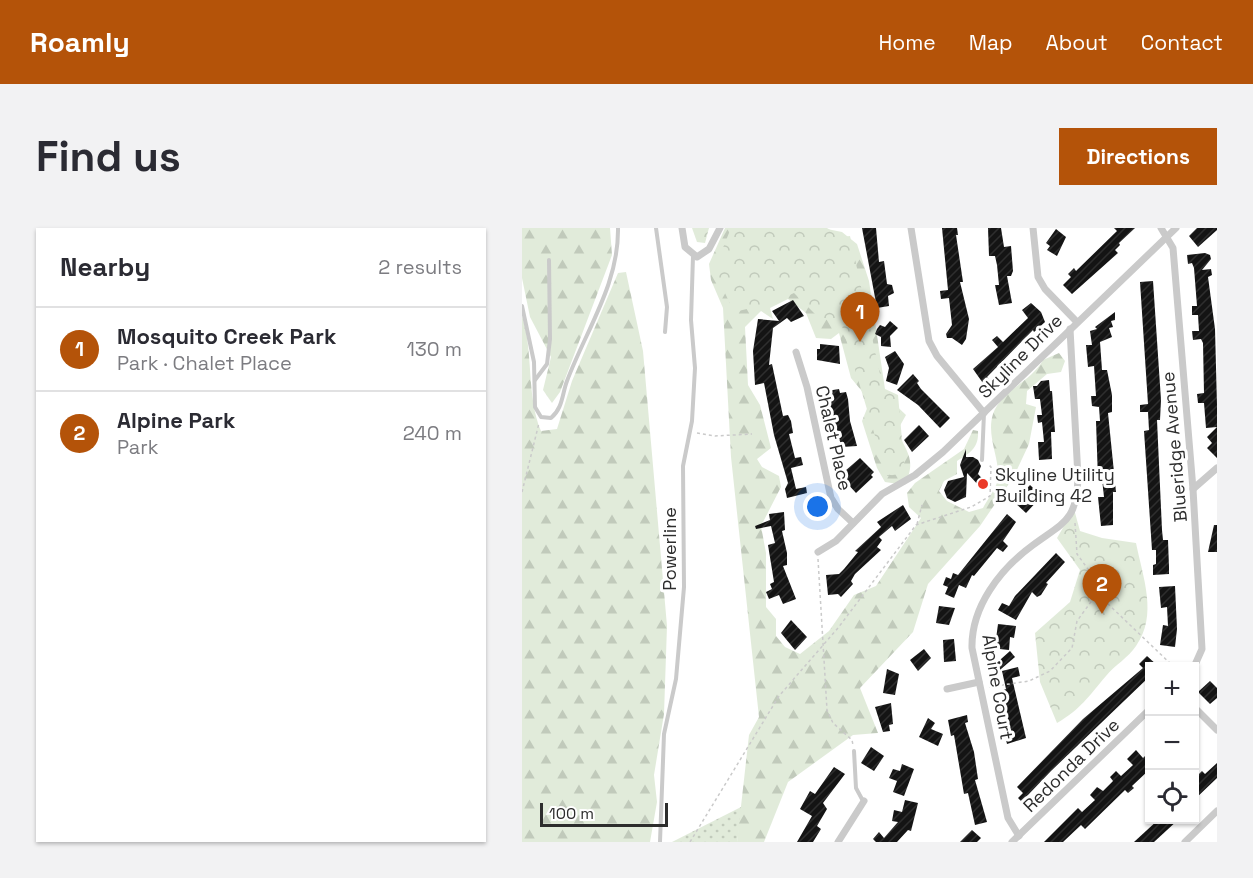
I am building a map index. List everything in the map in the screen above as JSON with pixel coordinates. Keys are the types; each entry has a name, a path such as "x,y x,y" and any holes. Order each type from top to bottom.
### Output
{"street":[{"path":"682,228 685,247 693,256 705,253 720,228"},
{"name":"Skyline Drive","path":"911,228 928,341 937,356 984,413 1076,321 1176,228"},
{"path":"1033,228 1038,277 1076,321"},
{"name":"Blueridge Avenue","path":"1161,228 1168,236 1173,249 1193,489 1202,640 1202,649 1196,662"},
{"path":"1070,329 1078,477 1074,509"},
{"name":"Chalet Place","path":"796,352 807,387 831,498 838,509 853,523"},
{"name":"Chalet Place","path":"818,552 831,546 882,494 924,468 984,413"},
{"path":"1193,489 1217,468"},
{"name":"Alpine Court","path":"1019,836 1008,818 979,685 972,639 974,620 984,598 1023,553 1056,531 1074,509"},
{"path":"947,689 979,685"},
{"path":"1199,712 1217,730"},
{"name":"Redonda Drive","path":"1012,842 1145,713"},
{"path":"838,842 864,801"},
{"path":"1185,842 1217,811"}],"lane":[{"path":"522,306 534,363 535,407 541,417 551,418 562,403 567,380 611,275 618,228"},
{"path":"656,228 667,307 665,332"},
{"name":"Powerline","path":"660,842 664,734 676,679 684,587 683,466 691,429 695,368 691,320 693,256"},
{"path":"534,381 547,364 550,339 549,260"},
{"path":"982,458 984,413"},
{"path":"854,751 856,788 864,801"}],"path":[{"path":"522,492 541,417"},
{"path":"691,429 715,436 752,434"},
{"path":"916,525 971,507 990,496 991,467 982,458"},
{"path":"690,842 779,696 822,646 916,525 922,505"},
{"path":"1074,509 1077,555 1101,587 1107,603 1170,662"},
{"path":"818,552 827,710 833,723 852,740 854,751"},
{"path":"979,685 1029,681 1050,671 1072,648 1077,621 1101,587"}],"green space":[{"path":"522,228 610,228 612,255 560,392 552,403 543,390 551,357 530,317 522,278"},
{"path":"692,228 709,228 705,243 697,242"},
{"path":"725,228 822,228 842,232 857,244 869,281 886,396 906,415 897,431 909,457 908,476 905,485 885,482 877,468 862,421 870,401 851,378 839,333 831,339 816,338 806,313 788,299 770,308 773,319 761,311 745,327 748,385 760,405 771,448 757,459 762,467 779,476 781,487 761,526 766,553 766,607 776,619 776,636 785,647 800,654 829,631 854,595 876,586 921,518 909,507 907,493 915,483 964,449 973,430 978,431 975,446 957,461 957,474 944,481 939,491 947,501 969,512 983,508 998,479 991,430 993,414 997,406 1009,392 1032,374 1043,360 1059,353 1065,361 1061,372 1047,374 1027,391 1026,404 1036,407 1029,444 1014,476 980,526 928,584 913,632 860,688 878,733 853,735 788,782 764,842 737,842 749,735 759,717 731,457 723,308 711,280 709,264"},
{"path":"731,228 827,228 842,237 850,236 883,388 898,395 905,473 887,476 842,326 816,315 794,293 772,303 734,312 714,270"},
{"path":"626,272 643,351 667,626 664,714 654,775 657,802 650,842 522,842 522,316 526,330 536,417 541,431 557,429 572,381 618,273"},
{"path":"1074,509 1080,531 1102,538 1136,543 1148,609 1143,634 1133,650 1078,708 1057,723 1040,682 1035,633 1070,602 1080,570 1057,538"},
{"path":"743,806 737,842 672,842"}],"building":[{"path":"862,228 876,228 879,262 884,261 887,284 892,285 894,293 888,296 889,306 877,308"},
{"path":"942,228 957,228 963,282 960,282 969,319 966,339 962,345 952,338 947,338 946,334 952,325 949,298 941,299 940,291 948,290"},
{"path":"988,228 1001,228 1004,247 1011,246 1013,271 1011,276 1007,276 1012,303 999,305 995,285 999,285 997,265 995,256 989,256"},
{"path":"1114,228 1135,228 1119,243 1120,245 1115,250 1118,253 1072,294 1063,285 1071,277 1068,274 1074,268 1076,271 1117,231"},
{"path":"1197,228 1217,228 1217,230 1198,247 1189,236"},
{"path":"1056,229 1066,237 1057,256 1047,250 1050,246 1046,243"},
{"path":"1205,253 1210,255 1211,259 1202,270 1211,269 1212,275 1208,277 1215,329 1217,405 1217,427 1206,428 1204,403 1198,403 1197,394 1204,393 1203,343 1201,339 1193,340 1192,331 1199,331 1198,315 1192,315 1192,306 1197,306 1194,268 1192,263 1188,264 1187,255"},
{"path":"1153,281 1161,400 1160,420 1157,420 1162,530 1163,540 1168,540 1169,574 1153,575 1156,550 1152,550 1144,431 1149,430 1148,412 1140,412 1140,405 1148,404 1140,282"},
{"path":"793,300 804,316 791,322 787,318 773,328 769,365 772,364 783,416 788,415 791,421 793,433 789,434 795,458 801,457 803,465 791,468 796,489 806,487 807,493 787,498 785,489 788,483 774,435 764,383 755,385 753,351 758,319 779,321 772,311"},
{"path":"1031,303 1041,312 1045,322 1034,332 1033,330 987,377 990,381 985,386 973,369 998,347 992,340 997,336 1003,342 1028,318 1022,310"},
{"path":"1115,312 1115,320 1111,321 1113,327 1109,328 1112,337 1100,342 1102,370 1107,370 1112,395 1112,412 1108,413 1116,492 1113,492 1113,525 1101,526 1098,497 1104,497 1102,479 1098,480 1096,421 1100,421 1099,407 1092,406 1091,396 1096,396 1094,366 1088,367 1086,345 1092,345 1090,331 1097,329 1095,327"},
{"path":"890,321 898,328 890,336 891,347 881,346 881,337 875,334 880,325 885,327"},
{"path":"820,344 839,346 840,364 817,360 817,349 820,349"},
{"path":"895,351 904,364 897,385 886,381 889,368 885,357"},
{"path":"913,374 919,381 917,383 921,389 950,418 940,428 918,405 897,390"},
{"path":"1049,380 1055,432 1051,432 1052,459 1039,460 1038,442 1044,442 1042,422 1038,423 1037,415 1042,415 1040,399 1035,399 1033,386 1037,386 1041,381"},
{"path":"839,389 840,393 846,392 850,421 857,446 842,447 838,436 830,438 828,426 834,425 827,391"},
{"path":"919,425 929,436 912,452 904,440"},
{"path":"1217,427 1217,458 1207,448 1212,443 1207,437"},
{"path":"966,449 966,457 978,460 981,466 978,474 987,484 982,489 967,473 966,497 955,502 947,498 944,490 948,481 964,477 960,465"},
{"path":"860,458 874,472 871,475 873,477 856,493 845,481 847,474 845,471"},
{"path":"1030,485 1042,496 1026,513 1014,502"},
{"path":"903,505 911,519 895,531 892,526 879,537 882,540 877,547 881,550 855,574 851,581 853,584 841,597 838,594 828,595 826,575 839,574 858,552 855,551 881,527 877,522"},
{"path":"784,512 785,530 782,531 787,565 783,566 796,599 783,604 779,595 769,599 766,592 772,589 770,584 774,582 768,545 775,543 771,526 756,529 755,526 770,520 769,514"},
{"path":"1007,514 1016,522 1003,541 1008,546 1003,552 997,548 974,576 972,575 966,588 959,585 954,598 945,594 948,587 943,585 946,577 951,579 953,573 958,575"},
{"path":"1214,525 1217,525 1217,552 1208,552"},
{"path":"1056,553 1065,562 1046,583 1048,584 1041,595 1037,597 1032,592 1016,620 998,610 1002,603 1009,606 1015,596"},
{"path":"1175,586 1177,629 1175,647 1160,645 1163,625 1168,626 1167,607 1161,608 1159,587"},
{"path":"939,606 955,608 949,625 936,623"},
{"path":"791,620 807,637 795,650 781,633"},
{"path":"998,624 1016,626 1014,638 1010,637 1009,650 990,648 991,639 996,639"},
{"path":"954,639 956,661 944,662 943,640"},
{"path":"924,649 931,658 918,671 910,660"},
{"path":"1010,651 1015,657 994,675 992,667"},
{"path":"1147,656 1154,662 1145,662 1145,681 1051,771 1027,796 1031,799 1025,805 1018,798 1023,793 1017,787 1083,719 1143,668 1139,664"},
{"path":"1018,667 1020,676 1012,678 1026,738 1007,744 1005,736 1011,735 1007,715 1001,717 999,707 1004,706 1001,691 1006,689 1002,671"},
{"path":"887,669 899,674 895,695 883,693"},
{"path":"1210,681 1217,688 1217,698 1210,704 1199,691"},
{"path":"891,703 893,724 889,725 890,731 883,732 875,707"},
{"path":"967,715 968,722 965,723 974,752 978,779 975,780 987,822 975,825 968,793 964,794 954,735 951,736 948,720"},
{"path":"928,718 935,723 931,729 943,734 938,746 919,737"},
{"path":"871,747 884,756 874,771 861,763"},
{"path":"1136,750 1143,758 1145,756 1145,774 1132,786 1134,788 1128,793 1125,790 1085,829 1081,825 1063,842 1044,842 1078,808 1082,812 1095,800 1090,795 1097,787 1103,791 1113,781 1110,777 1116,771 1121,776 1133,765 1127,759"},
{"path":"1217,763 1217,778 1199,795 1199,774 1202,771 1205,774"},
{"path":"902,764 914,769 904,796 893,792 897,781 889,778 893,769 900,771"},
{"path":"834,767 845,774 823,803 827,809 817,826 821,829 813,842 797,842 812,816 800,809 810,791 815,794"},
{"path":"905,800 918,803 911,831 908,830 897,842 876,842 873,839 879,832 884,838 898,822 892,821 894,810 902,812"},
{"path":"1154,824 1174,824 1154,842 1134,842"},
{"path":"972,830 981,838 977,842 960,842"}],"place":[{"name":"Mosquito Creek Park","path":"860,342"},
{"name":"Skyline Utility Building 42","path":"983,484"},
{"name":"Alpine Park","path":"1102,614"}]}
